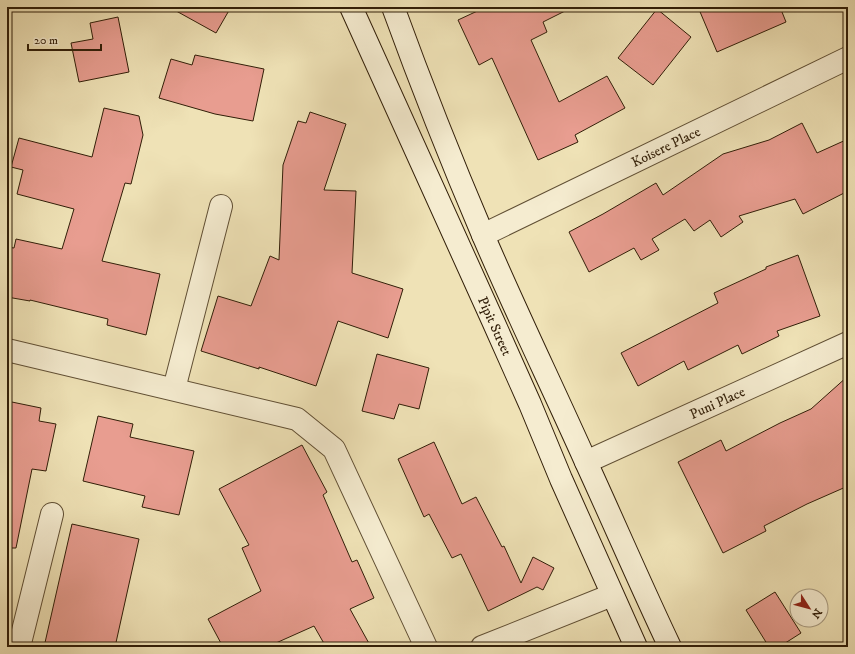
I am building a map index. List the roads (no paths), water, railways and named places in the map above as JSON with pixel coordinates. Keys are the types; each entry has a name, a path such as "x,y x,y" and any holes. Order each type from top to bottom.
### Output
{"street":[{"name":"Pipit Street","path":"352,7 509,356 636,647"},
{"name":"Pipit Street","path":"392,7 483,235 540,364 670,647"},
{"name":"Koisere Place","path":"483,235 848,58"},
{"path":"174,389 220,206"},
{"name":"Puni Place","path":"586,462 848,343"},
{"path":"7,350 297,419 334,449 426,647"},
{"path":"19,647 52,514"},
{"path":"482,647 612,595"}]}
